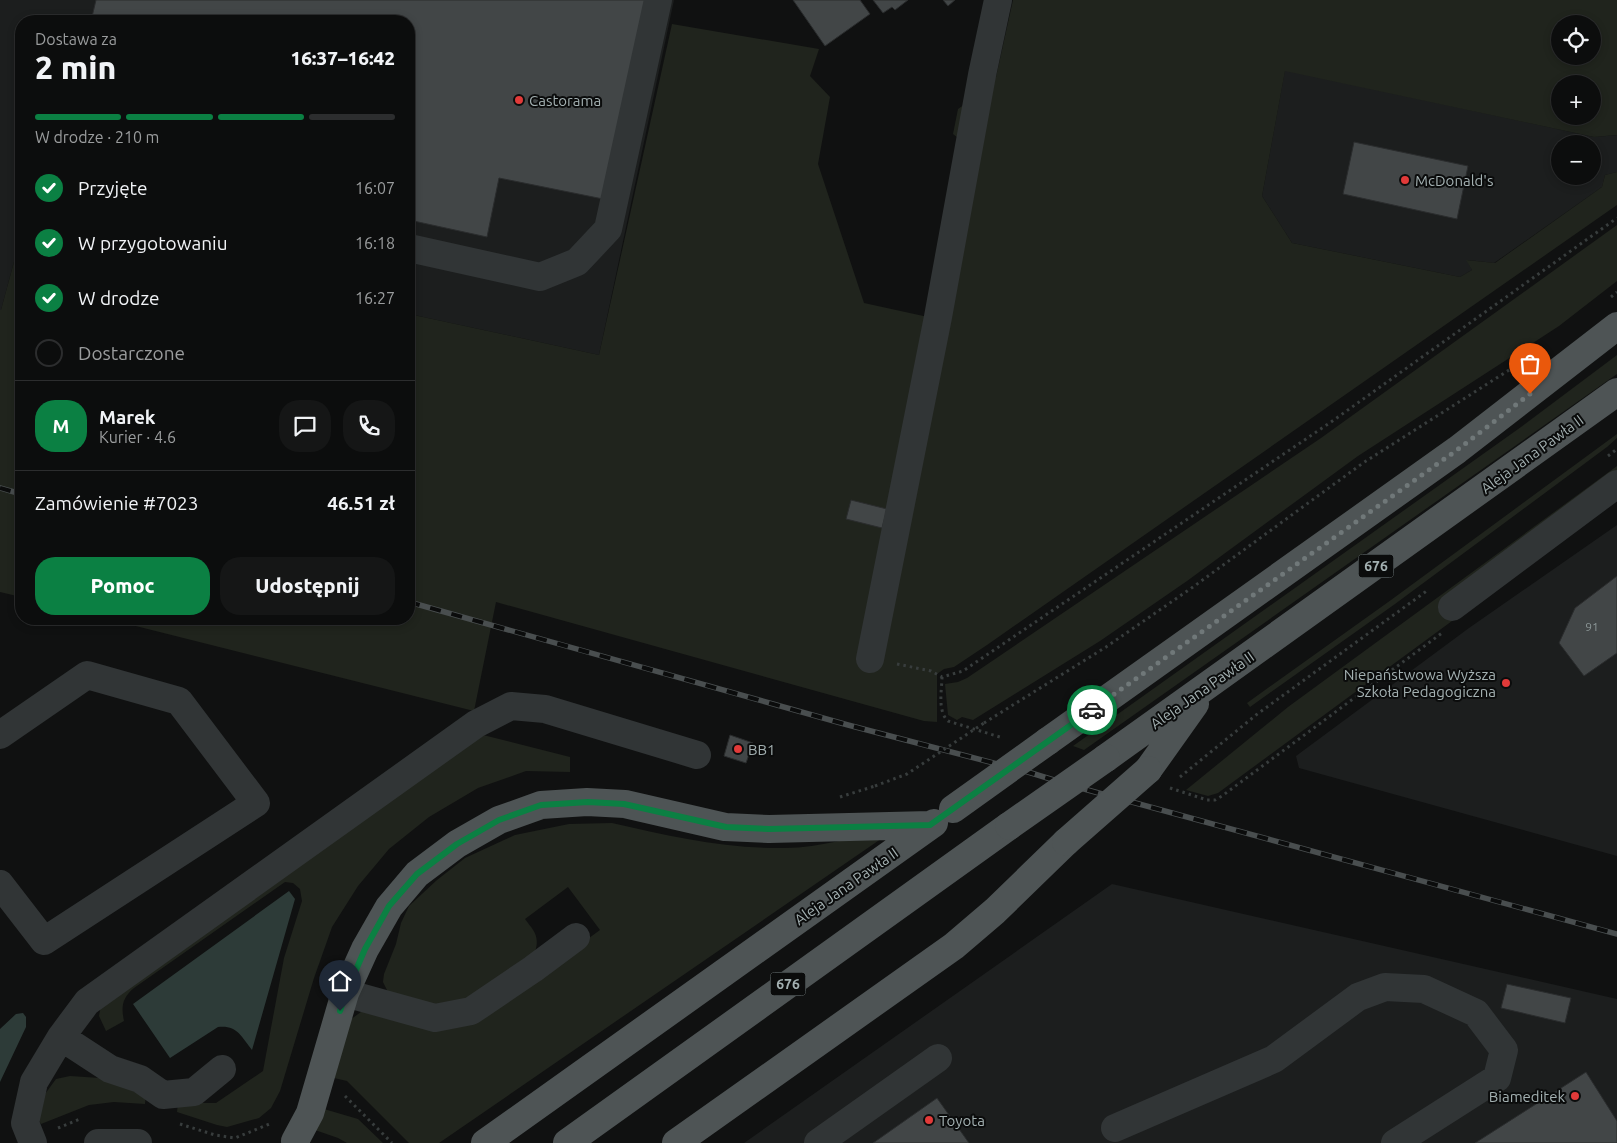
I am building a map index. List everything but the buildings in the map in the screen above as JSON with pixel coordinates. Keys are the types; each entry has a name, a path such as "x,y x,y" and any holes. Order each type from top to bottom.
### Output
{"main road":[{"name":"Aleja Jana Pawła II","path":"491,1138 1457,450 1617,326"},
{"name":"Aleja Jana Pawła II","path":"567,1143 1617,392"},
{"path":"676,1143 954,946 1022,886 1066,842 1154,778 1208,686"},
{"path":"292,1137 310,1112 346,993 365,949 389,906 417,874 457,844 499,820 541,805 588,802 624,804 726,827 769,829 930,825"}],"street":[{"path":"415,249 540,277 576,262 608,229 658,0"},
{"path":"870,659 998,0"},
{"path":"1449,619 1617,484"},
{"path":"0,735 87,674 179,701 256,803 44,941 0,884"},
{"path":"43,1137 25,1123 34,1082 61,1037 86,1002 476,724 512,706 545,709 697,755"},
{"path":"346,993 435,1018 471,1011 576,937"},
{"path":"1115,1128 1274,1059 1358,997 1385,987 1424,989 1476,1013 1504,1050 1497,1078 1395,1143"},
{"path":"61,1037 110,1069 140,1079 163,1095 194,1092 222,1069"},
{"path":"818,1143 938,1058"},
{"path":"98,1143 138,1143"}],"path":[{"path":"870,659 931,671 942,677 964,671 1315,433 1617,218"},
{"path":"1609,298 1617,292"},
{"path":"838,798 907,774 984,723 1106,647 1193,587 1363,463 1521,362"},
{"path":"1154,778 1207,800 1214,800 1222,796 1449,619"},
{"path":"942,677 942,712 944,717 948,720 1012,740"},
{"path":"1178,778 1256,715"},
{"path":"318,1084 346,1097 392,1143"},
{"path":"43,1137 80,1119 89,1118"},
{"path":"171,1122 215,1135 235,1138 249,1134 292,1137"}],"shaded area":[{"path":"0,0 674,0 599,355 415,315 415,15 15,15 15,258 0,310"},
{"path":"1013,0 1617,0 1617,135 1585,135 1285,71 1262,196 1292,243 1460,277 1472,270 1466,260 1495,263 1602,187 1605,175 1617,172 1617,205 987,645 954,667 944,669 937,674 937,722 924,721 496,602 474,711 132,625 415,625 415,315 599,355 672,24 819,49 810,76 830,97 818,164 864,303 928,317 966,144 953,134 958,109 968,102 972,72 996,77"},
{"path":"1285,70 1585,135 1551,135 1551,185 1601,185 1601,136 1617,135 1617,172 1605,175 1602,187 1494,263 1467,260 1472,270 1460,277 1292,243 1262,196"},
{"path":"1617,225 1617,281 1559,326 1358,456 1187,581 1100,641 973,720 962,717 957,720 948,715 945,684 967,678 1321,438"},
{"path":"15,258 15,596 0,592 1,310"},
{"path":"1617,355 1617,374 1084,750 1073,746 1521,427"},
{"path":"1617,434 1617,438 1607,447 1395,604 1250,707 1247,703 1391,600"},
{"path":"1617,466 1617,472 1439,605 1452,621 1218,793 1208,796 1186,790 1288,707"},
{"name":"Niepaństwowa Wyższa Szkoła Pedagogiczna","path":"1617,525 1617,856 1299,768 1296,756 1469,628"},
{"path":"475,733 570,757 570,772 526,771 478,788 429,817 389,849 358,886 332,927 314,978 280,1091 271,1108 259,1118 227,1127 177,1112 178,1103 216,1103 263,1071 284,958 302,901 300,889 293,883 285,882 134,988 127,995 123,1003 124,1021 106,1031 99,1016 102,1000"},
{"path":"612,823 698,841 763,848 812,846 891,832 439,1143 409,1143 347,1081 334,1078 350,1020 365,1009 486,1013 600,930 568,887 525,919 536,938 535,952 473,1000 446,1008 389,994 383,982 401,923 409,906 437,880 465,858 515,835 569,824"},
{"path":"1112,884 1617,999 1617,1143 744,1143"},
{"path":"289,891 295,899 252,1050 238,1032 230,1028 218,1027 170,1058 133,1004"},
{"path":"23,1013 26,1017 26,1027 0,1082 0,1029 16,1014"},
{"path":"70,1076 115,1079 146,1093 145,1104 114,1102 89,1105 41,1124 37,1118 45,1094 56,1079"},
{"path":"324,1109 358,1119 383,1143 347,1143 315,1130"}],"railway":[{"path":"0,488 15,492"},
{"path":"415,604 848,725 1028,772 1073,786 1617,934"}],"way so far":[{"path":"1092,710 1457,450 1530,394"}],"place":[{"name":"Castorama","path":"519,100"},
{"name":"McDonald's","path":"1405,180"},
{"name":"Niepaństwowa Wyższa Szkoła Pedagogiczna","path":"1506,683"},
{"name":"BB1","path":"738,749"},
{"name":"Biameditek","path":"1575,1096"},
{"name":"Toyota","path":"929,1120"}],"route":[{"path":"340,1011 365,949 389,906 417,874 457,844 499,820 541,805 588,802 624,804 726,827 769,829 930,825 1092,710"}]}
